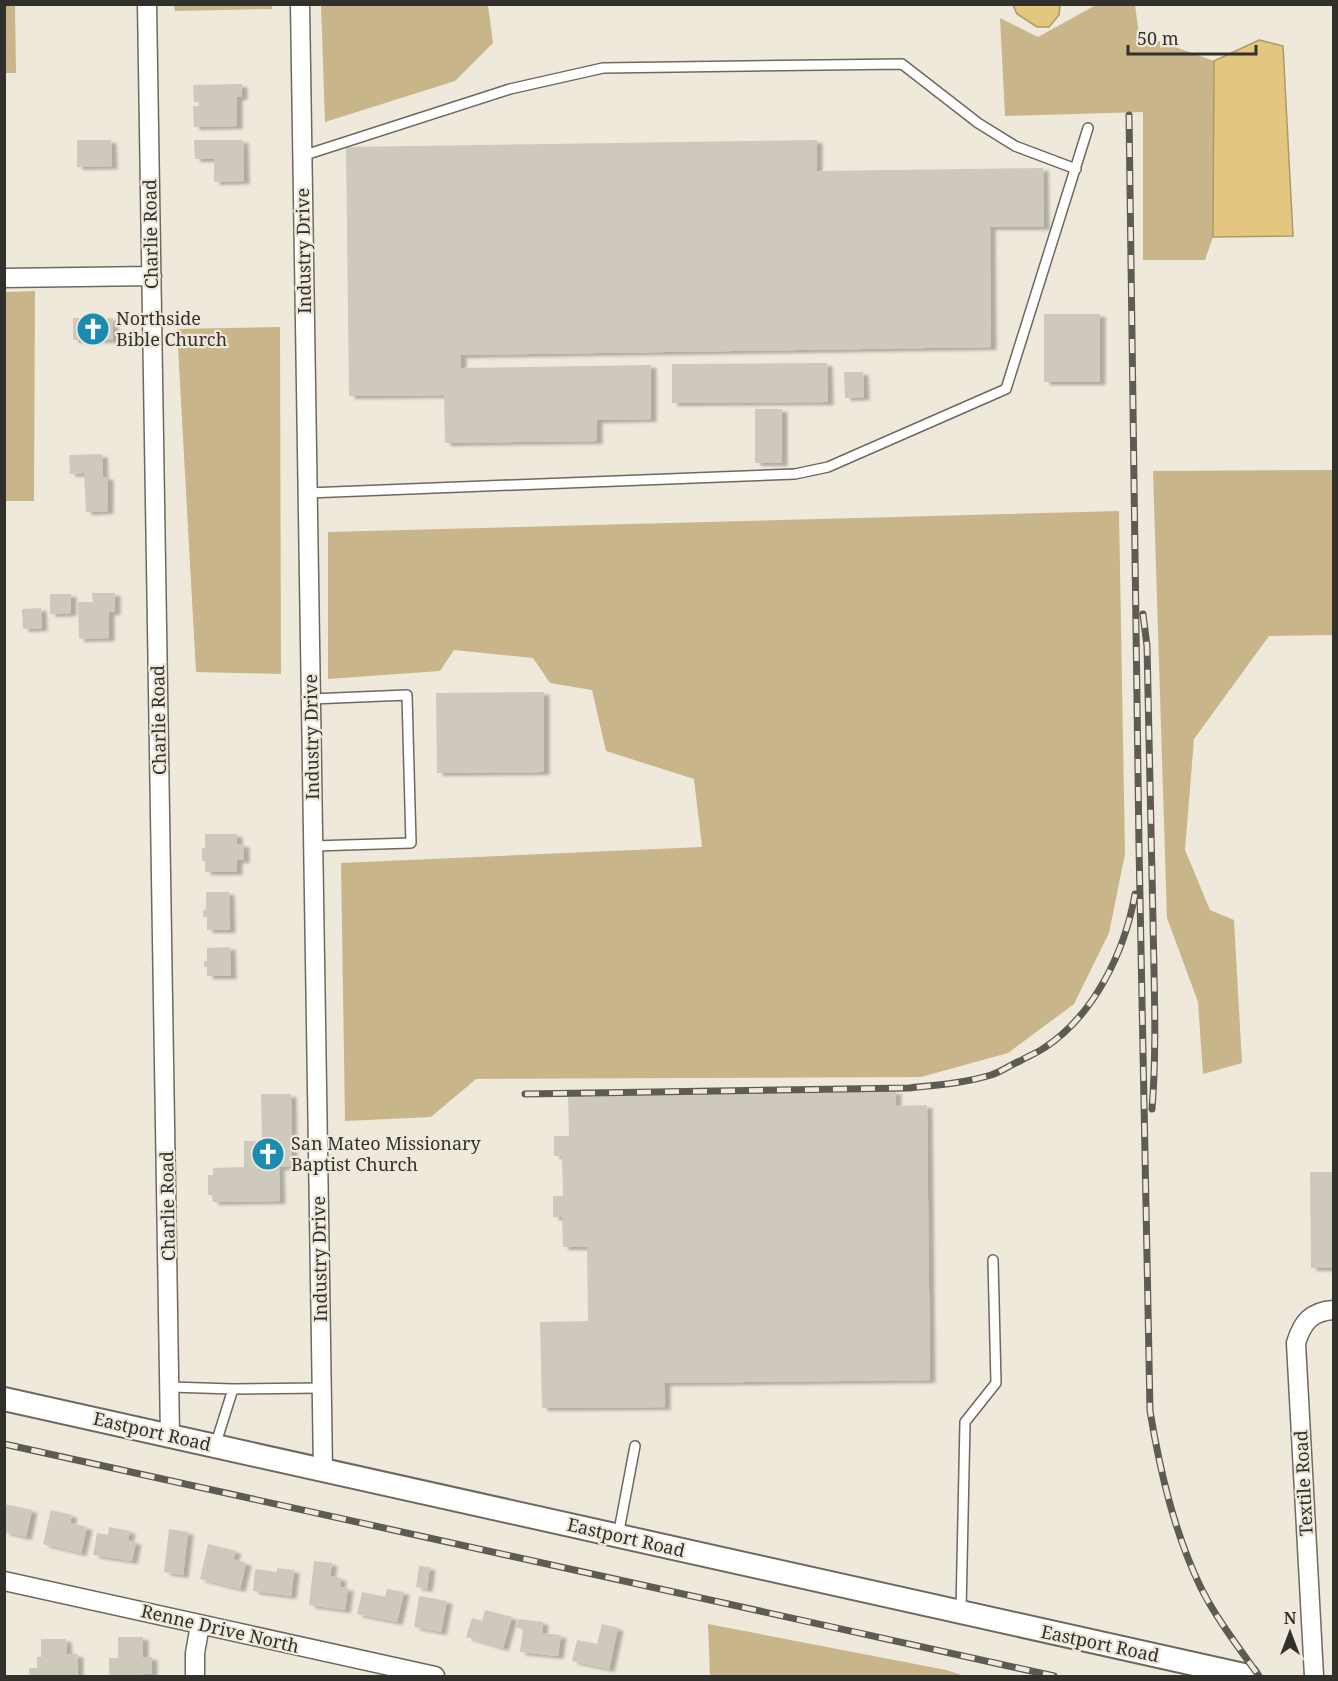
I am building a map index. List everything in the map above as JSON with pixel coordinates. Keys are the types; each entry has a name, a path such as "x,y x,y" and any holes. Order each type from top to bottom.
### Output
{"street":[{"name":"Charlie Road","path":"147,4 170,1436"},
{"name":"Industry Drive","path":"300,4 323,1470"},
{"path":"4,278 152,276"},
{"name":"Textile Road","path":"1314,1677 1296,1343 1300,1330 1314,1315 1334,1310"},
{"name":"Eastport Road","path":"4,1399 1248,1677"},
{"name":"Renne Drive North","path":"4,1581 409,1674 435,1677"},
{"path":"195,1677 195,1653 200,1625"}],"lane":[{"path":"302,156 510,88 603,68 902,64 978,123 1015,146 1076,169"},
{"path":"308,493 795,474 828,467 1006,389 1088,128"},
{"path":"311,699 407,695 411,843 314,846"},
{"path":"961,1614 965,1422 996,1383 993,1260"},
{"path":"171,1387 322,1388"},
{"path":"215,1446 233,1389"},
{"path":"618,1536 634,1446"}],"shaded area":[{"path":"5,4 15,5 16,73 5,73"},
{"path":"174,5 272,5 272,9 175,11"},
{"path":"321,5 488,5 493,43 455,81 325,122"},
{"path":"1013,5 1060,5 1059,15 1049,27 1037,27 1017,14"},
{"path":"1096,5 1135,5 1139,34 1214,61 1213,237 1205,260 1143,260 1143,112 1005,116 1000,18 1038,37"},
{"path":"1259,40 1283,46 1293,236 1213,237 1214,61"},
{"path":"35,291 34,501 5,501 5,292"},
{"path":"280,327 281,674 196,672 177,329"},
{"path":"1333,470 1333,635 1269,636 1194,739 1185,850 1210,910 1234,920 1242,1063 1203,1074 1198,1002 1167,918 1153,471"},
{"path":"1119,511 1125,854 1109,933 1074,1004 1008,1053 921,1077 476,1079 431,1117 345,1121 341,863 702,847 694,779 606,751 592,690 550,683 533,658 454,650 440,671 328,679 328,532"},
{"path":"708,1624 946,1670 965,1676 710,1676"}],"building":[{"path":"242,84 242,97 237,97 237,126 194,127 193,106 199,106 199,102 194,102 193,85"},
{"path":"77,140 111,140 112,166 77,167"},
{"path":"194,140 243,140 244,181 214,182 214,159 195,159"},
{"path":"817,140 817,171 1043,168 1044,227 990,227 991,347 461,355 461,368 651,365 651,419 597,420 597,441 445,443 444,395 349,396 346,147"},
{"path":"1044,314 1100,314 1100,382 1044,382"},
{"name":"Northside Bible Church","path":"73,318 113,318 113,340 73,340"},
{"path":"827,363 828,402 672,403 672,364"},
{"path":"844,372 863,372 864,397 845,398"},
{"path":"755,409 782,409 782,463 755,463"},
{"path":"102,454 103,477 108,477 108,511 86,512 84,473 70,474 69,455"},
{"path":"92,593 115,593 115,612 109,612 109,638 79,639 78,602 93,602"},
{"path":"50,594 71,594 71,613 50,614"},
{"path":"41,608 42,628 23,629 22,609"},
{"path":"544,692 544,772 437,773 436,693"},
{"path":"205,834 237,834 237,844 244,844 244,860 237,860 237,872 205,872 202,848 205,848"},
{"path":"206,892 229,892 230,930 207,930 207,917 203,917 203,910 206,910"},
{"path":"230,947 231,976 207,976 204,961 207,961 207,948"},
{"path":"896,1091 896,1106 927,1105 930,1380 665,1383 665,1407 542,1408 540,1322 588,1321 587,1247 563,1247 562,1217 553,1217 553,1196 563,1196 562,1156 554,1156 554,1136 569,1136 568,1095"},
{"name":"San Mateo Missionary Baptist Church","path":"261,1094 291,1094 292,1167 279,1167 280,1201 213,1202 212,1195 208,1195 208,1175 213,1175 213,1168 244,1167 244,1141 262,1141"},
{"path":"1310,1172 1334,1172 1334,1268 1311,1268"},
{"path":"4,1504 32,1510 26,1537 4,1532"},
{"path":"51,1510 72,1515 70,1523 87,1527 81,1553 43,1544"},
{"path":"109,1527 130,1531 128,1540 136,1542 132,1561 93,1555 97,1533 108,1535"},
{"path":"169,1529 188,1532 183,1575 164,1572"},
{"path":"208,1544 236,1551 233,1559 246,1563 240,1589 200,1579"},
{"path":"314,1561 332,1563 330,1576 341,1578 340,1587 348,1588 345,1610 309,1605"},
{"path":"419,1566 430,1567 427,1589 416,1587"},
{"path":"277,1568 294,1570 291,1596 253,1591 255,1569 277,1572"},
{"path":"387,1589 404,1592 397,1622 357,1614 362,1592 385,1597"},
{"path":"419,1596 447,1601 441,1632 414,1627"},
{"path":"485,1610 512,1617 503,1648 466,1637 472,1618 482,1621"},
{"path":"518,1619 543,1622 542,1633 561,1635 558,1656 520,1652 523,1629 517,1628"},
{"path":"602,1624 618,1628 609,1669 572,1661 577,1640 597,1644"},
{"path":"118,1637 143,1637 143,1657 152,1657 152,1674 109,1676 109,1658 118,1658"},
{"path":"41,1639 66,1639 67,1654 78,1654 78,1676 29,1676 29,1668 37,1668 37,1657 41,1657"}],"railway":[{"path":"1129,115 1139,846 1150,1411 1169,1501 1191,1567 1228,1633 1259,1676"},
{"path":"1143,614 1147,646 1154,991 1152,1109"},
{"path":"525,1094 909,1088 961,1082 991,1075 1041,1050 1062,1035 1078,1018 1092,1000 1115,959 1124,938 1135,894"},
{"path":"4,1444 1054,1676"}],"place":[{"name":"Northside Bible Church","path":"93,329"},
{"name":"San Mateo Missionary Baptist Church","path":"268,1154"}]}
